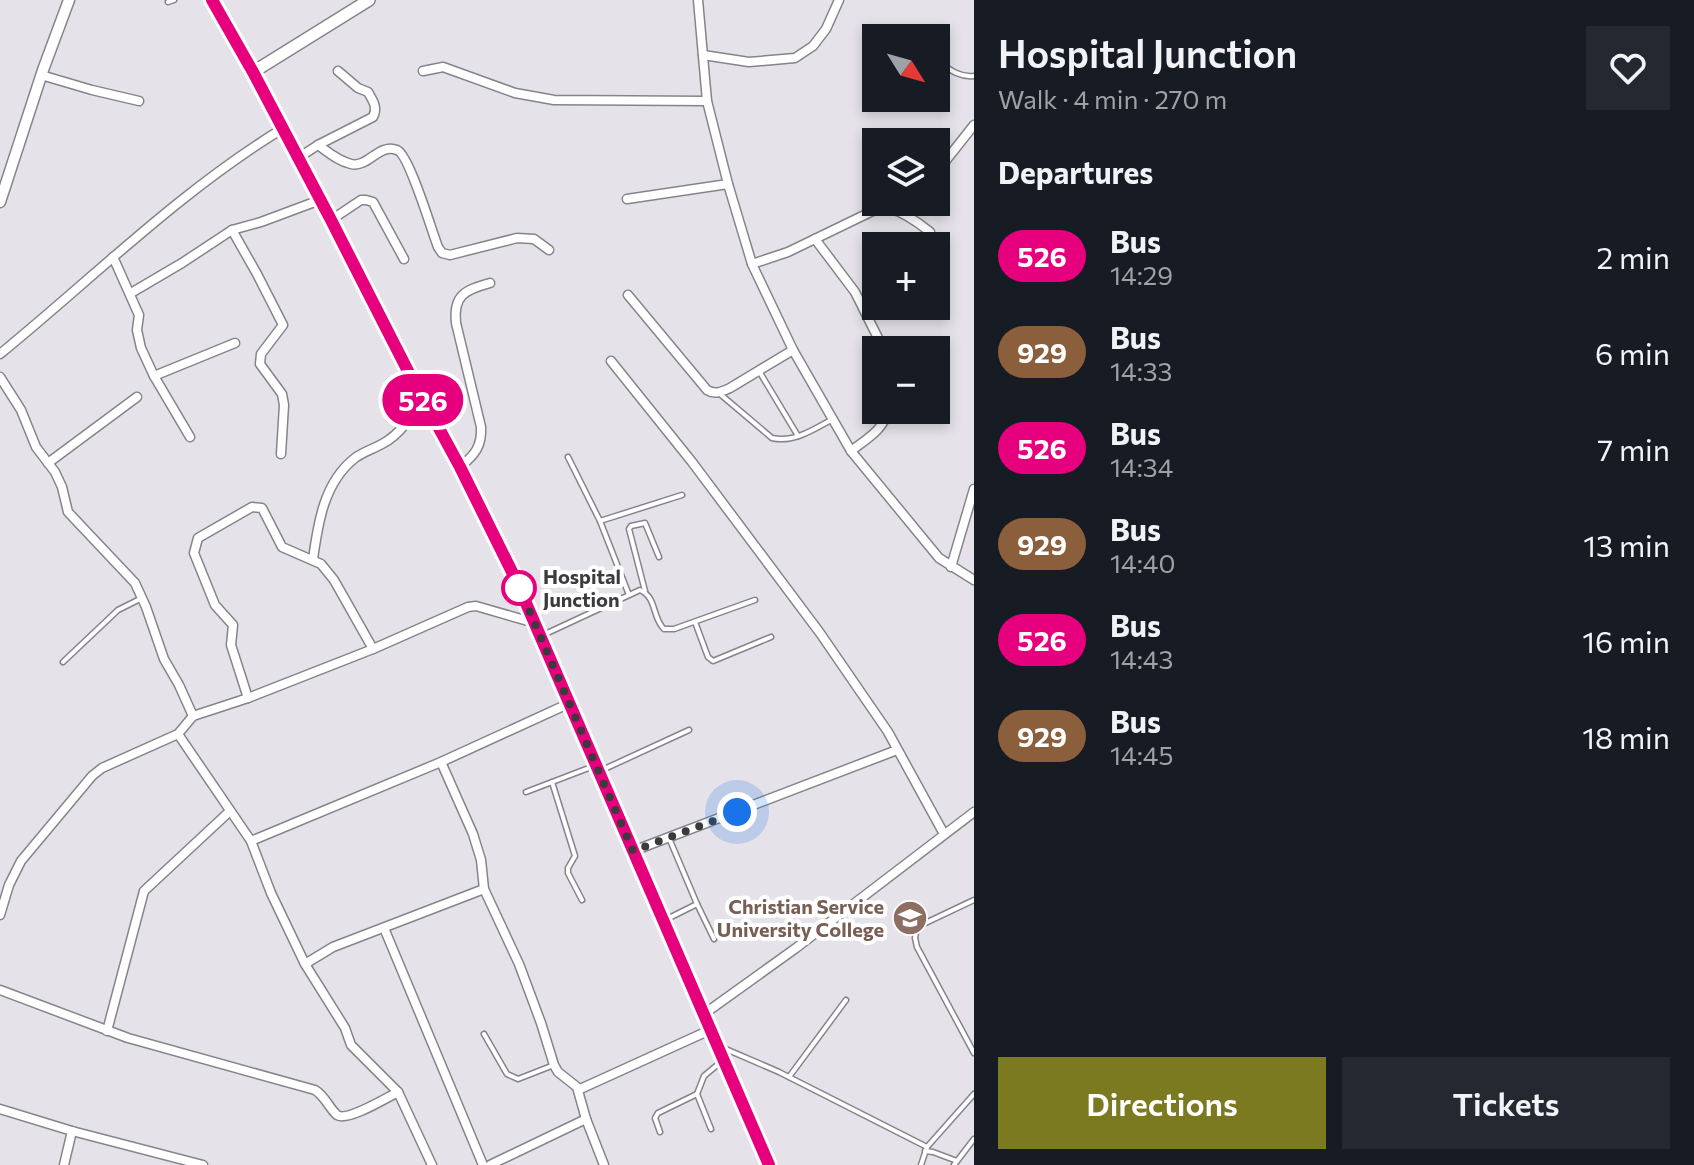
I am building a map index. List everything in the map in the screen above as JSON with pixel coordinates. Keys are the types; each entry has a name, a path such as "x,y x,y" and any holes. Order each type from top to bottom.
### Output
{"main road":[{"path":"212,0 253,72 460,467 538,630 769,1165"},
{"path":"253,72 356,4 369,0"}],"street":[{"path":"0,202 69,0"},
{"path":"698,0 707,101 752,264 793,350 851,451 939,558 974,580"},
{"path":"703,55 749,62 795,58 813,46 826,29 839,0"},
{"path":"423,71 443,67 515,93 554,100 707,101"},
{"path":"298,158 373,117 376,111 368,92 358,88 338,71"},
{"path":"41,75 139,101"},
{"path":"950,155 974,125"},
{"path":"0,354 162,216 282,129"},
{"path":"318,145 349,164 359,164 384,150 396,149 403,155 442,253 450,255 517,238 534,239 549,250"},
{"path":"627,199 728,184"},
{"path":"131,293 232,230 320,200"},
{"path":"331,220 361,200 373,202 404,259"},
{"path":"752,264 788,252 862,216"},
{"path":"906,216 930,232"},
{"path":"232,230 283,325 261,354 260,364 282,394 281,454"},
{"path":"815,239 855,292 877,336"},
{"path":"113,257 139,315 137,330 141,348 190,437"},
{"path":"460,467 478,450 482,439 455,310 459,299 470,288 490,283"},
{"path":"628,295 712,393 719,393 793,350"},
{"path":"154,376 235,343"},
{"path":"611,361 692,462 820,633 888,732 944,834"},
{"path":"0,377 21,410 36,447 62,487 71,516 135,583 164,659 193,716"},
{"path":"48,463 137,397"},
{"path":"313,559 318,528 332,487 343,470 356,457 386,442 401,429 422,398"},
{"path":"851,451 879,431 883,424"},
{"path":"951,567 974,489"},
{"path":"248,698 231,645 233,625 215,605 194,553 198,538 252,507 262,508 282,547 321,564 334,580 373,649"},
{"path":"0,915 9,885 21,861 92,776 102,768 178,734 193,716 248,698 476,606 538,630"},
{"path":"251,841 441,762 570,703"},
{"path":"178,734 251,841 271,893 305,964 356,1051 398,1092 432,1165"},
{"path":"633,851 897,750"},
{"path":"441,762 473,834 481,860 484,889 519,964 554,1065 578,1090 604,1165"},
{"path":"107,1031 144,891 230,811"},
{"path":"704,1014 974,812"},
{"path":"305,964 333,947 484,889"},
{"path":"384,928 483,1165"},
{"path":"0,990 107,1031 315,1090 341,1117 351,1116 398,1092"},
{"path":"578,1090 710,1030"},
{"path":"0,1109 203,1165"},
{"path":"490,1165 586,1119"},
{"path":"64,1165 72,1131"}],"lane":[{"path":"950,70 963,77 974,76"},
{"path":"759,371 798,436"},
{"path":"719,393 772,438 780,440 798,436 833,419"},
{"path":"568,457 600,521 629,595"},
{"path":"600,521 682,495"},
{"path":"645,591 629,529 642,523 648,525 659,557"},
{"path":"538,630 640,590 650,595 659,625 664,629 674,629 755,600"},
{"path":"63,662 118,610 142,598"},
{"path":"695,622 708,657 713,661 771,637"},
{"path":"526,792 598,769 689,730"},
{"path":"552,782 575,856 568,873 582,900"},
{"path":"669,838 714,939"},
{"path":"974,900 917,927 915,938 929,972 974,1053"},
{"path":"664,920 697,904"},
{"path":"789,1077 846,1000"},
{"path":"484,1034 507,1074 512,1077 518,1079 554,1065"},
{"path":"718,1046 789,1077 955,1163 974,1139"},
{"path":"660,1132 655,1118 658,1113 697,1094 704,1076 724,1059"},
{"path":"697,1094 711,1129"},
{"path":"921,1165 926,1149 974,1094"}],"bus line":[{"name":"526","path":"212,0 331,220 516,580 769,1165"}],"place":[{"name":"Hospital Junction","path":"519,588"},
{"name":"Christian Service University College","path":"910,918"}],"route":[{"path":"519,588 516,580 633,851 737,812"}]}
